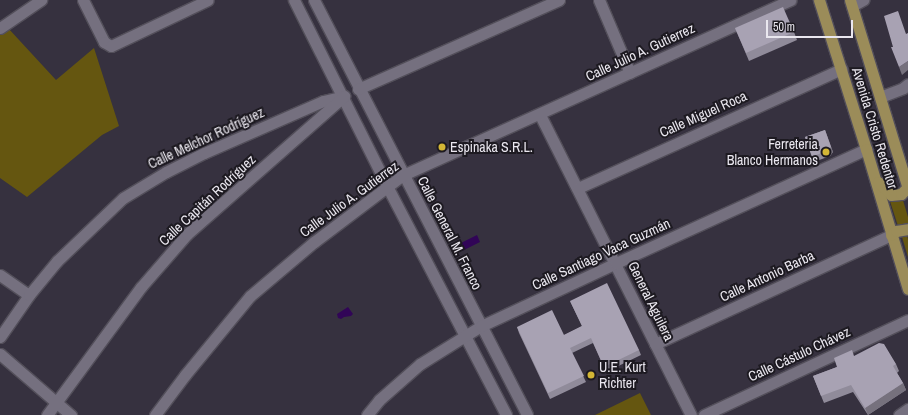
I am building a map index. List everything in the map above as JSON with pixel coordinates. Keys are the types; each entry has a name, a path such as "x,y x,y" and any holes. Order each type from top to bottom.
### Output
{"main road":[{"name":"Avenida Cristo Redentor","path":"819,0 908,289"},
{"name":"Avenida Cristo Redentor","path":"851,3 908,188"},
{"path":"872,169 879,183 888,194 901,194 908,188"},
{"path":"891,235 896,231 908,228"}],"street":[{"path":"0,28 41,0"},
{"path":"83,0 104,42 111,46 208,0"},
{"path":"294,0 344,96 387,186 464,337 506,415"},
{"name":"Calle General M. Franco","path":"314,0 358,89 482,326 526,415"},
{"path":"358,89 559,0"},
{"path":"599,0 630,73"},
{"name":"Calle Julio A. Gutierrez","path":"155,415 185,374 250,296 314,242 403,175 540,115 790,0"},
{"path":"851,3 863,0"},
{"name":"Calle Miguel Roca","path":"578,188 841,69"},
{"path":"880,97 903,88 908,84"},
{"name":"Calle Melchor Rodríguez","path":"0,337 29,295 57,261 123,198 166,172 204,153 323,101 344,96"},
{"name":"Calle Capitán Rodríguez","path":"47,415 142,287 187,234 344,96"},
{"name":"General Aguilera","path":"540,115 616,263 691,415"},
{"name":"Calle Santiago Vaca Guzmán","path":"368,415 379,400 420,364 482,326 866,149"},
{"name":"Calle Antonio Barba","path":"655,344 891,235"},
{"path":"0,275 29,295"},
{"name":"Calle Cástulo Chávez","path":"704,415 908,320"},
{"path":"0,354 71,415"},
{"path":"899,415 908,409"}],"shaded area":[{"path":"8,28 56,80 94,48 119,126 102,135 27,197 0,178 0,34"},
{"path":"902,197 908,217 908,225 898,226 889,198"},
{"path":"477,235 480,242 462,251 459,244"},
{"path":"907,235 908,240 908,257 902,237"},
{"path":"348,307 353,314 341,319 338,318 337,314"},
{"path":"640,393 651,415 595,415"}],"building":[{"path":"783,7 794,32 746,53 735,28"},
{"path":"898,11 906,34 908,33 908,61 899,67 891,47 893,47 884,16"},
{"path":"825,130 831,147 828,150 812,157 805,137"},
{"path":"607,283 639,350 604,367 591,338 570,348 584,376 548,393 517,327 552,310 564,335 582,326 570,301"},
{"path":"879,343 884,344 896,364 893,366 903,383 865,408 851,385 821,396 813,376 837,367 834,358 852,350 854,356"}],"place":[{"name":"Espinaka S.R.L.","path":"442,147"},
{"name":"Ferreteria Blanco Hermanos","path":"826,152"},
{"name":"U.E. Kurt Richter","path":"591,375"}]}
